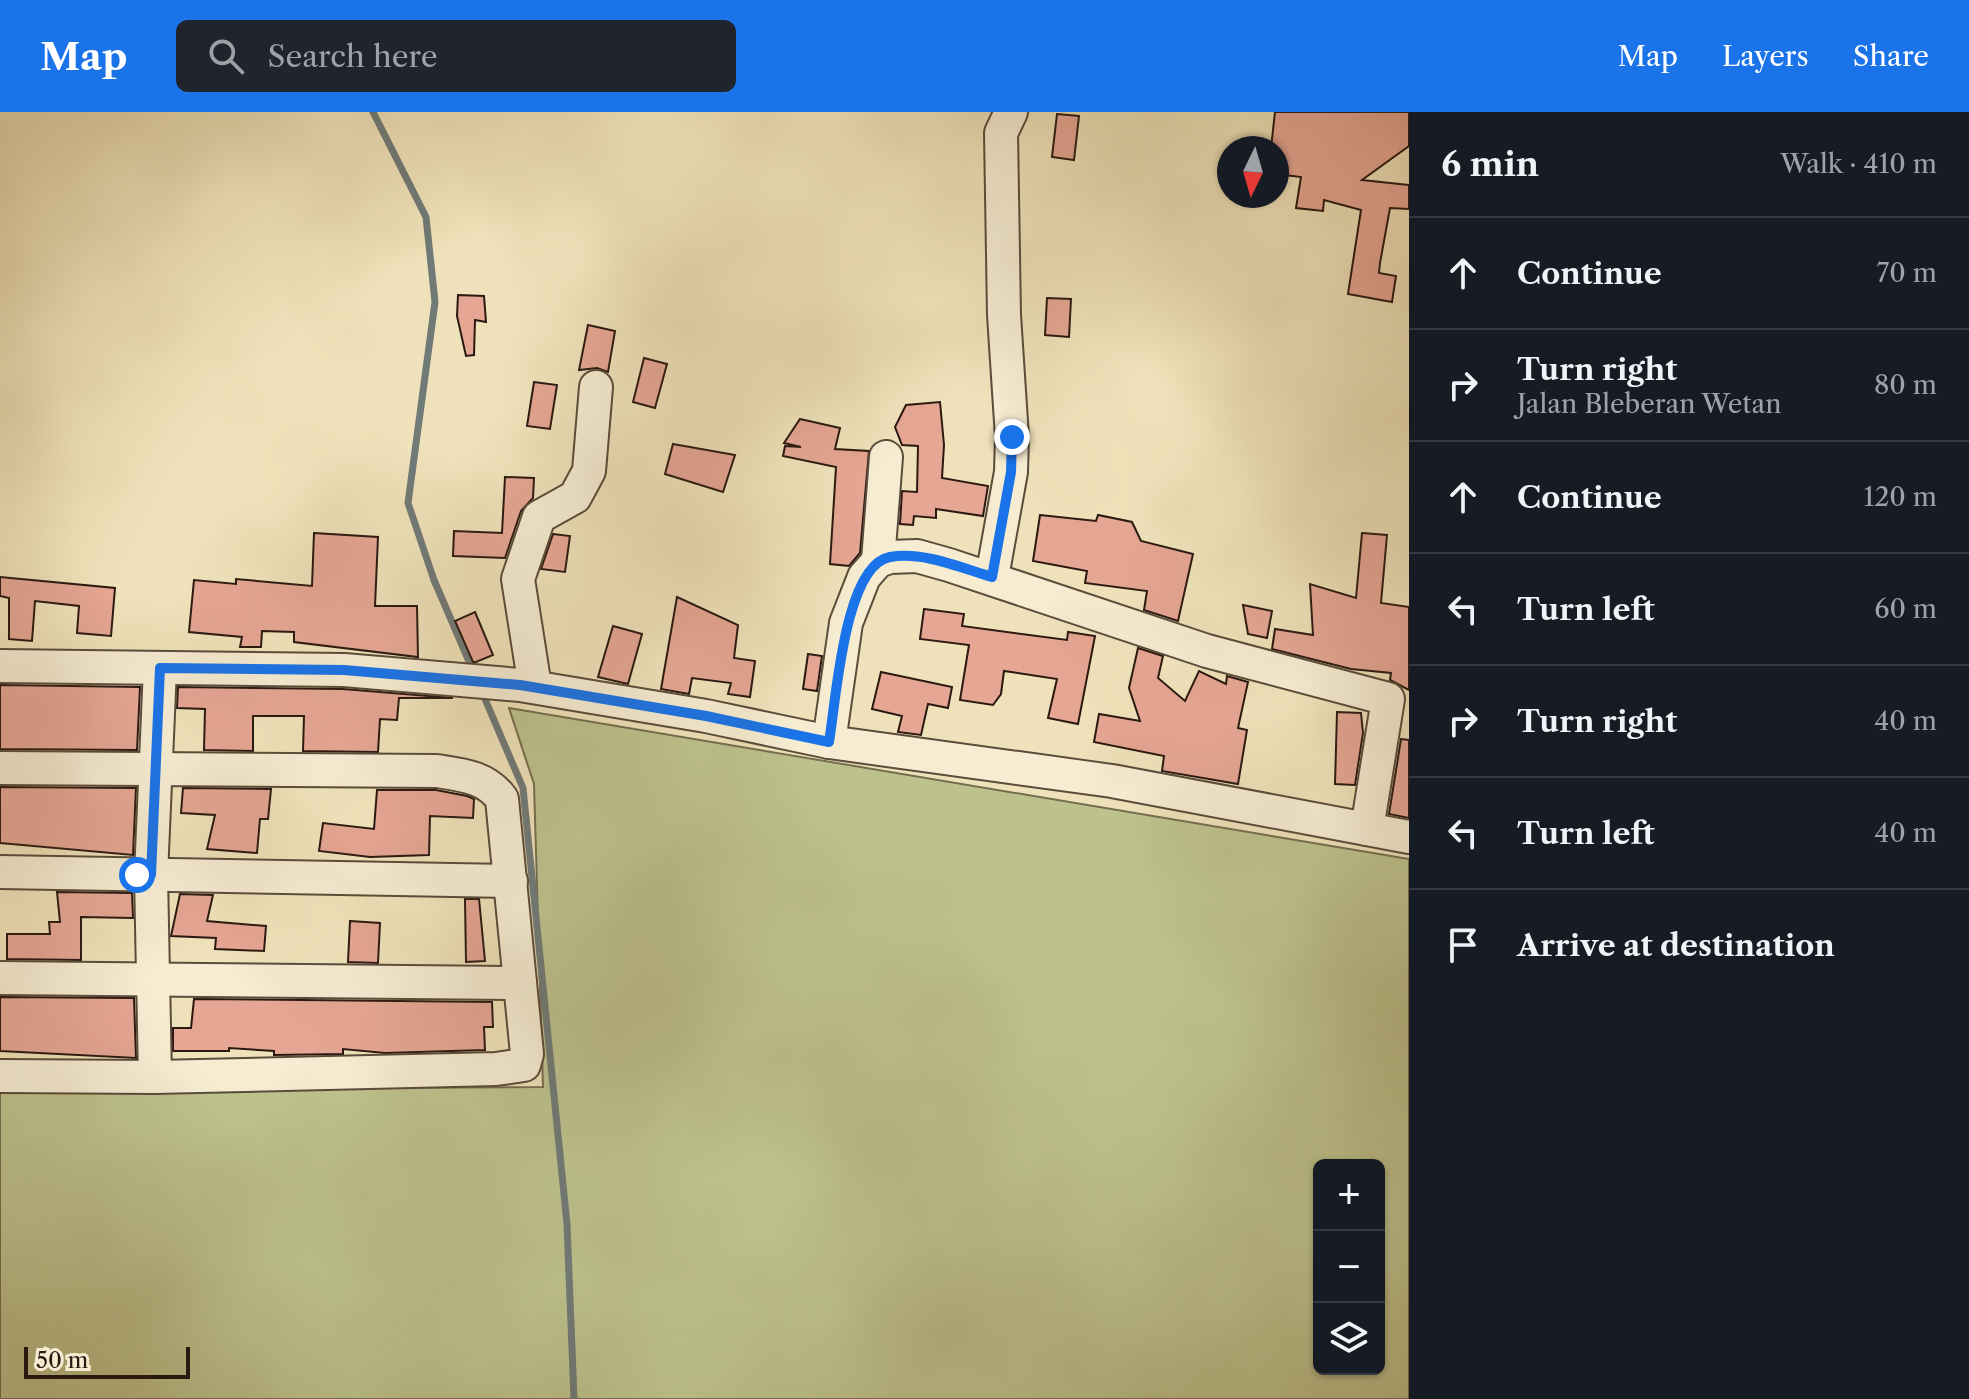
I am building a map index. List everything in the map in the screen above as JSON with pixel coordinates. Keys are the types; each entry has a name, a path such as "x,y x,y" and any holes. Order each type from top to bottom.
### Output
{"street":[{"path":"992,577 1011,472 1012,395 1004,315 1001,133 1011,112"},
{"path":"528,686 518,579 529,538 539,517 575,497 589,471 596,387"},
{"path":"878,561 886,457"},
{"path":"829,742 846,623 864,577 878,561 890,557 917,556 992,577 1207,651 1399,699 1367,829"},
{"path":"0,666 422,675 528,686 736,721 829,742 1112,781 1409,837"},
{"path":"155,1077 151,875 160,668"},
{"path":"0,768 437,771 480,779 493,787 502,799 527,1054 524,1065 516,1068 155,1077 0,1076"},
{"path":"0,872 511,881"},
{"path":"0,978 520,983"}],"green space":[{"path":"509,708 1409,859 1409,1399 0,1399 0,1090 543,1087 534,784"}],"building":[{"path":"1275,112 1409,112 1409,146 1362,180 1409,185 1409,209 1390,208 1380,263 1379,273 1396,276 1392,302 1348,294 1361,210 1324,200 1323,211 1296,208 1301,177 1289,176 1289,136 1272,136"},
{"path":"1057,114 1079,116 1074,160 1052,157"},
{"path":"458,295 484,296 486,322 475,320 474,355 466,356 457,316"},
{"path":"1047,298 1071,299 1069,337 1045,335"},
{"path":"588,325 615,331 608,372 597,368 579,370"},
{"path":"644,358 667,364 655,408 633,402"},
{"path":"534,382 557,385 550,429 527,426"},
{"path":"940,402 944,445 942,478 988,486 983,516 936,509 936,518 914,516 913,525 900,524 902,491 917,492 918,446 902,445 895,427 906,405"},
{"path":"800,419 840,428 835,449 869,451 860,553 849,566 830,564 836,467 783,456 785,446 801,447 784,443"},
{"path":"673,444 735,455 723,492 665,474"},
{"path":"505,477 534,478 533,498 521,511 505,558 453,556 454,531 502,533"},
{"path":"1040,515 1096,521 1098,515 1132,522 1141,541 1193,554 1178,621 1144,610 1147,591 1085,583 1087,571 1033,561"},
{"path":"314,533 378,537 375,606 417,606 418,657 294,642 294,632 262,631 261,647 240,647 242,637 189,632 194,580 236,584 236,579 312,586"},
{"path":"1362,533 1387,535 1381,603 1409,607 1409,690 1390,680 1391,673 1351,669 1272,649 1275,629 1313,635 1310,584 1356,598"},
{"path":"553,534 570,536 565,572 541,569"},
{"path":"0,577 115,588 111,636 77,633 79,606 35,601 32,641 9,639 9,598 0,596"},
{"path":"677,597 738,625 734,658 755,661 750,697 728,694 731,683 692,678 689,694 661,689"},
{"path":"1243,605 1272,611 1267,638 1248,634"},
{"path":"924,609 964,614 962,626 1067,640 1068,632 1095,636 1078,724 1048,718 1057,679 1004,671 1001,694 993,705 960,700 969,645 920,639"},
{"path":"475,612 493,655 473,662 455,621"},
{"path":"613,626 642,634 628,684 598,677"},
{"path":"1138,648 1163,656 1158,678 1185,701 1199,671 1226,684 1227,676 1248,682 1238,728 1247,730 1238,784 1162,771 1164,756 1094,742 1099,714 1140,721 1129,688"},
{"path":"808,654 822,656 817,691 803,689"},
{"path":"881,672 952,687 948,708 928,704 921,735 898,732 902,716 872,709"},
{"path":"0,685 140,687 137,750 0,749"},
{"path":"178,687 343,689 453,698 399,698 397,720 380,719 378,752 303,751 304,716 253,716 253,751 204,750 205,709 177,708"},
{"path":"1337,712 1361,713 1363,733 1355,785 1335,784"},
{"path":"1401,739 1409,740 1409,818 1389,814"},
{"path":"0,787 136,788 133,855 0,843"},
{"path":"183,788 271,789 268,819 260,819 257,853 207,849 215,815 181,813"},
{"path":"377,790 436,790 467,796 474,799 473,818 430,816 429,855 370,857 319,851 323,823 374,829"},
{"path":"57,892 132,893 133,918 81,917 81,960 7,959 7,934 50,934 49,922 60,922"},
{"path":"180,894 213,895 207,921 266,926 264,951 215,949 216,938 171,936"},
{"path":"465,899 479,899 485,961 466,962"},
{"path":"350,921 380,923 378,963 348,962"},
{"path":"0,997 134,998 136,1058 0,1051"},
{"path":"194,999 492,1002 493,1027 484,1027 485,1050 385,1053 343,1049 343,1054 274,1055 274,1051 229,1048 229,1051 173,1051 173,1028 191,1028"}],"waterway":[{"path":"373,112 426,217 435,302 408,503 434,580 474,673"},
{"path":"482,692 523,788 567,1224 574,1399"}],"route":[{"path":"137,875 151,875 160,668 344,670 520,685 706,716 829,742 842,670 846,623 864,577 878,561 890,557 917,556 992,577 1011,472 1012,437"}]}
